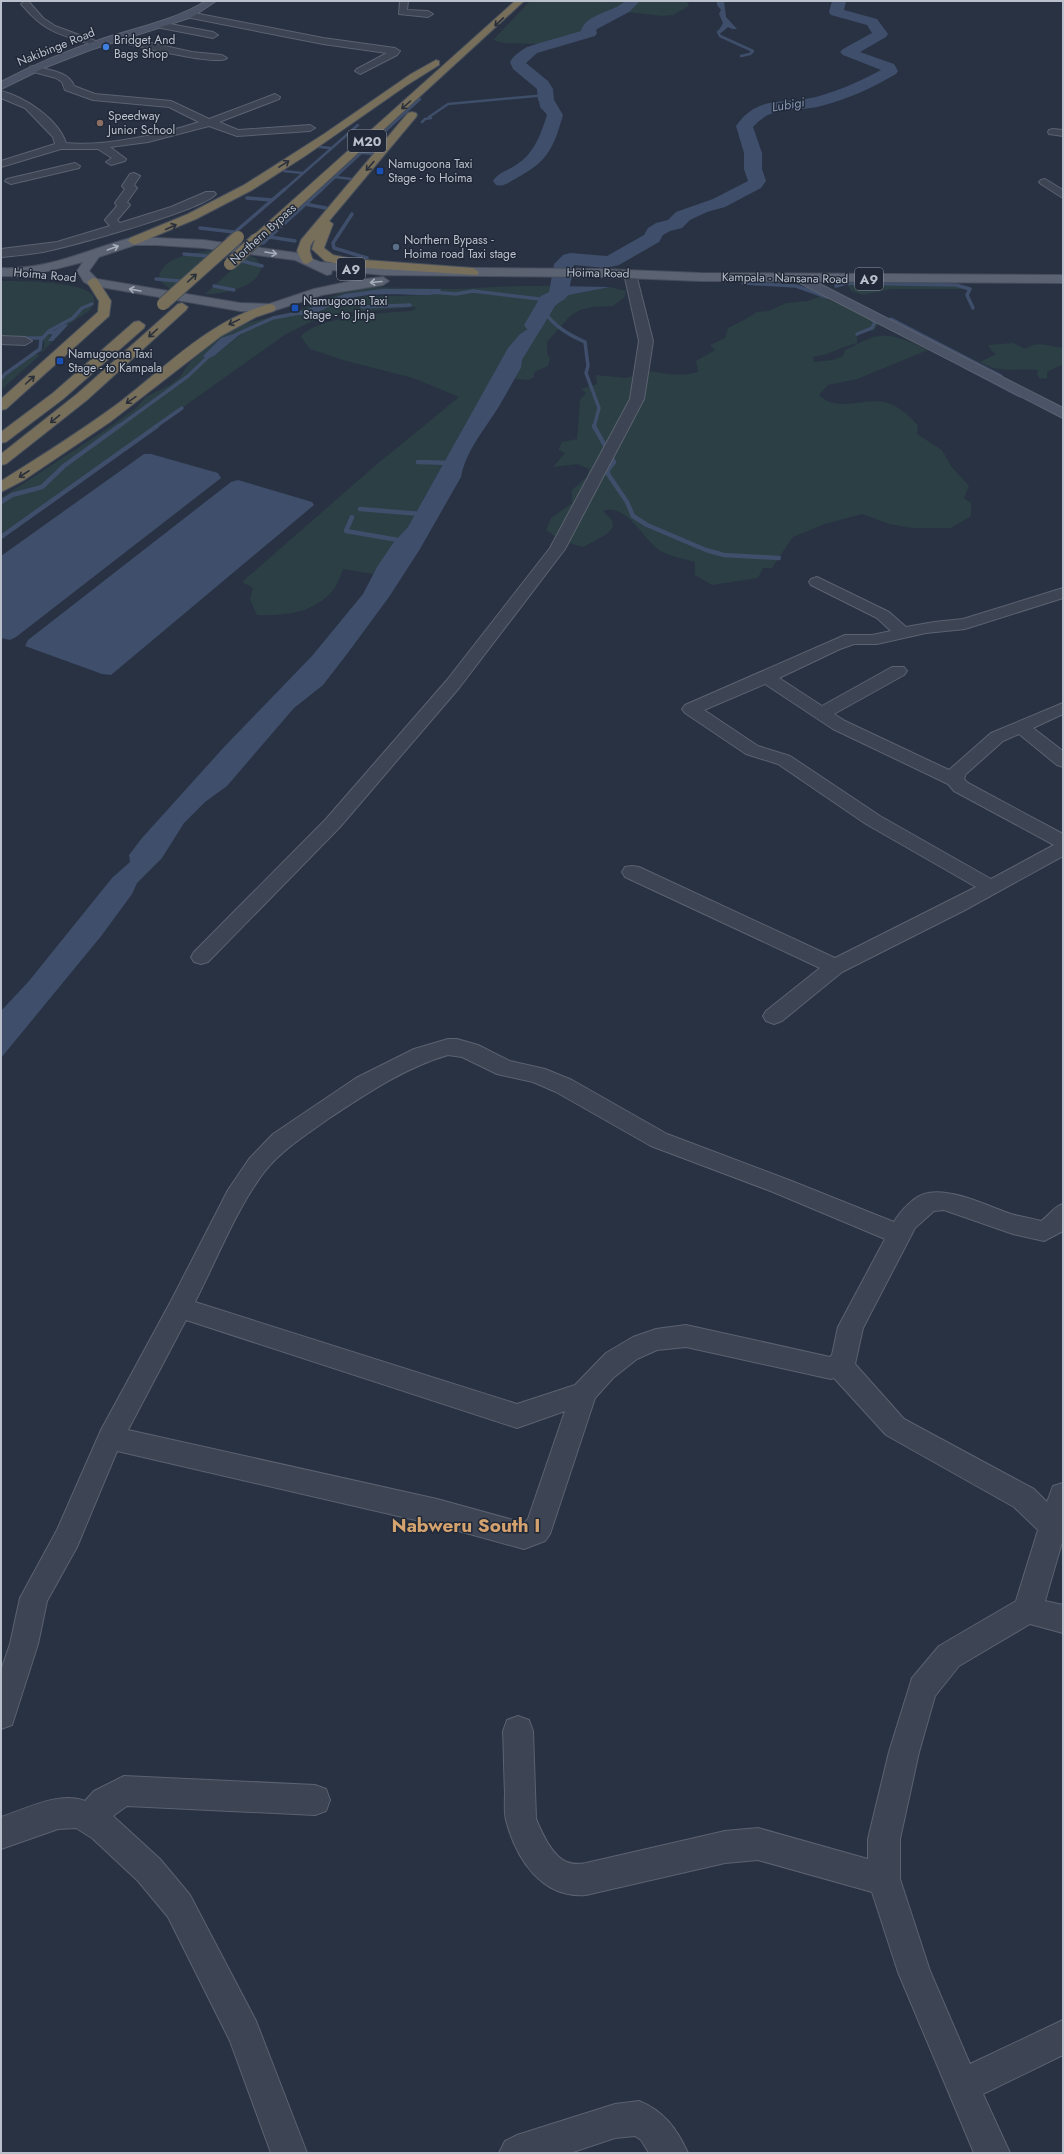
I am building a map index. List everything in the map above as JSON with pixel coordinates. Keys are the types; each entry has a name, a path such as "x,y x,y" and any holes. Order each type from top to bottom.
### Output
{"highway":[{"name":"Northern Bypass","path":"222,271 477,42 520,1"},
{"path":"313,262 303,251 305,243 425,100 472,55 477,42"},
{"name":"M20","path":"134,241 187,220 230,197 324,139 413,75 438,61 370,121"},
{"path":"336,207 319,243 318,249 329,258 352,263 472,275"},
{"name":"Northern Bypass","path":"1,439 58,396 241,234"},
{"path":"1,406 104,313 105,301 91,280"},
{"path":"1,461 82,397 205,286"},
{"path":"1,488 65,447 133,398 230,324 270,308"}],"main road":[{"path":"25,271 62,265 93,256 134,241"},
{"name":"Hoima Road","path":"134,241 203,244 264,252 345,269 472,275 519,279 674,276"},
{"path":"91,280 83,271 93,256"},
{"path":"313,262 328,272 331,279 327,285 318,292"},
{"name":"Hoima Road","path":"1,272 25,271 68,276 240,307 270,308 304,298 318,292"},
{"name":"Hoima Road","path":"472,275 618,273 674,276"},
{"name":"A9","path":"318,292 356,284 381,281 472,275"},
{"name":"Kampala - Nansana Road","path":"674,276 802,279 1063,279"}],"street":[{"name":"Nakibinge Road","path":"1,86 33,69 96,43 189,15 212,1"},
{"path":"404,1 402,12 428,14"},
{"path":"26,4 40,20 52,28 96,43"},
{"path":"189,15 323,41 395,51 394,53 360,71"},
{"path":"159,25 226,37"},
{"path":"115,38 192,55 222,58"},
{"path":"33,69 60,76 67,81 69,88 89,96 166,103 230,131 247,133 310,128"},
{"path":"1,94 29,106 58,136 61,146"},
{"path":"1,164 61,146 68,148 101,146 163,135 250,108 275,97"},
{"path":"101,146 121,159 111,162"},
{"path":"1,164 13,173 6,181"},
{"path":"6,181 75,166"},
{"path":"43,174 55,179"},
{"path":"114,228 116,225 111,220 124,205 121,203 129,193 131,188 128,186 134,176"},
{"path":"1045,182 1063,195"},
{"path":"1,254 37,250 86,238 114,228 149,220 192,203 210,194"},
{"path":"201,957 333,824 453,684 557,549 637,399 646,341 631,278"},
{"path":"802,279 1063,414"},
{"path":"1,340 25,341"},
{"path":"817,582 883,616 903,633"},
{"path":"991,887 873,820 784,760 752,750 691,709 767,678 768,676 808,660 834,645 846,643 851,639 870,642 888,639 903,633 951,624 965,624 1063,593"},
{"path":"821,714 898,671"},
{"path":"767,678 839,726 955,780 961,787 1063,842"},
{"path":"955,780 957,772 997,737 1063,708"},
{"path":"1020,727 1038,739 1063,761"},
{"path":"774,1016 834,967 991,887 1063,848"},
{"path":"632,872 834,967"},
{"path":"1,1714 24,1644 34,1598 67,1538 110,1438 180,1308 236,1197 257,1165 281,1140 364,1084 422,1055 448,1047 457,1047 470,1050 505,1068 536,1075 564,1086 659,1140 781,1186 900,1235"},
{"path":"110,1438 437,1512 524,1536 534,1532 540,1525 584,1393 592,1382 610,1365 644,1343 674,1335 686,1336 831,1368 839,1365 844,1360 851,1327 907,1221 928,1202 944,1201 1013,1224 1044,1232 1056,1223 1063,1213"},
{"path":"180,1308 517,1416 584,1393"},
{"path":"839,1365 895,1427 1024,1498 1053,1526"},
{"path":"1028,1610 1063,1495"},
{"path":"992,2153 914,1972 884,1880 884,1839 904,1752 922,1688 950,1656 983,1635 1028,1610 1063,1619"},
{"path":"518,1731 521,1819 529,1842 546,1865 557,1875 574,1880 586,1879 725,1846 758,1844 884,1880"},
{"path":"90,1818 105,1802 124,1791 315,1800"},
{"path":"1,1833 58,1814 76,1813 90,1818 149,1870 179,1906 244,2033 289,2153"},
{"path":"962,2086 1063,2037"},
{"path":"517,2153 615,2121 639,2118 653,2128 670,2153"}],"green space":[{"path":"530,1 687,1 689,6 673,15 662,16 619,11 597,20 588,30 538,44 504,43 493,40"},
{"path":"216,250 171,290 159,280 160,272 165,265 172,260 190,254"},
{"path":"248,255 256,258 261,266 260,273 255,279 248,284 230,291 205,294"},
{"path":"1,281 46,282 81,288 93,296 95,302 89,311 68,325 65,324 50,335 50,342 53,341 42,352 40,352 44,348 44,338 28,337 25,340 1,339"},
{"path":"846,282 956,284 972,289 891,289 863,295 851,291"},
{"path":"554,286 551,291 555,293 528,329 520,334 498,367 408,527 393,543 373,574 343,569 334,589 318,603 309,608 289,614 279,615 257,615 250,599 253,588 242,582 376,465 459,397 413,378 346,361 310,349 301,337 308,330 336,320 370,314 412,311 417,307 339,313 317,319 286,334 1,537 1,498 104,431 136,408 146,397 170,385 180,377 190,362 225,332 239,325 300,310 343,292 369,287 456,289","holes":["441,290 439,294 429,295 352,297 314,312 297,314 344,294","241,331 243,333 214,356 207,358 204,356 221,338"]},
{"path":"610,287 626,291 625,297 613,306 592,307 580,310 570,316 547,342 547,353 550,359 548,366 534,372 534,377 529,380 515,379 521,368 522,360 555,306 569,295"},
{"path":"821,296 879,323 874,330 857,334 857,343 824,355 813,357 814,362 833,360 843,356 845,350 865,340 884,336 899,338 928,350 857,379 828,385 819,395 827,401 843,404 879,401 888,403 904,412 918,425 917,434 942,450 951,466 969,486 964,498 971,503 971,516 951,528 912,528 889,524 862,514 825,524 793,537 772,568 763,568 758,578 712,585 695,575 695,562 672,556 659,550 634,523 620,512 612,510 603,511 612,520 613,527 607,534 583,547 562,541 546,530 551,518 572,503 572,490 587,477 589,469 578,464 553,467 565,453 558,450 562,442 577,439 580,400 586,393 581,389 597,384 596,375 626,378 634,375 634,370 682,375 698,372 696,361 715,350 710,345 725,338 728,328 757,312 769,311 786,303 808,301"},
{"path":"1013,343 1025,349 1039,344 1063,348 1063,364 1047,372 1047,378 1040,379 1037,375 1038,370 1008,370 987,366 980,362 996,354 988,345"},
{"path":"36,354 40,355 1,390 1,381 6,375"}],"water":[{"path":"717,1 724,1 726,17 737,29 728,27 721,33 718,32 723,23 719,14 721,10 717,5"},
{"path":"588,30 571,39 530,50 522,55 517,61 520,66 538,81 541,86 543,98 548,101 546,104 549,115 554,120 553,121 540,107 537,85 514,69 511,60 518,53 537,44"},
{"path":"554,286 610,287 569,295 555,306 522,360 521,368 501,403 471,450 463,467 461,477 420,549 389,597 323,685 294,708 227,786 205,802 184,823 162,858 137,883 132,894 102,935 1,1058 1,1011 29,981 112,878 130,862 129,855 142,838 225,746 312,656 363,594 377,567 393,543 408,527 508,348 520,334 528,329 555,294 551,291"},
{"path":"382,289 441,289 439,294 429,295 379,294 360,296 345,300 309,314 296,314 344,294"},
{"path":"65,324 68,325 53,341 48,341 55,330"},
{"path":"242,331 243,332 214,356 207,359 203,356 221,338"},
{"path":"144,454 151,454 218,473 221,478 16,637 10,640 1,638 1,556"},
{"path":"238,480 312,502 314,505 111,675 102,674 25,646 28,640 231,482"}],"waterway":[{"path":"502,181 528,165 539,153 550,131 555,115 546,100 547,94 543,85 534,76 519,66 518,62 525,54 532,50 590,33 588,30 593,24 624,9 633,1"},
{"name":"Lubigi","path":"534,325 548,300 558,295 564,264 570,259 605,262 612,261 652,238 655,232 663,227 675,224 683,216 701,208 719,203 755,184 757,181 753,169 753,153 744,126 760,111 777,106 805,104 826,99 845,93 890,71 888,67 860,58 848,52 881,34 872,22 836,12 839,1"},
{"path":"724,27 718,32 720,36 753,51 750,54 741,56"},
{"path":"422,122 425,119 431,118 429,117 448,104 547,95"},
{"path":"335,177 420,99"},
{"path":"284,190 358,125"},
{"path":"375,141 383,142"},
{"path":"320,147 330,148"},
{"path":"362,153 373,154"},
{"path":"284,171 302,173"},
{"path":"321,190 335,177"},
{"path":"335,177 351,179"},
{"path":"227,239 285,189"},
{"path":"306,204 322,189"},
{"path":"247,198 271,200"},
{"path":"263,243 306,204"},
{"path":"306,204 326,208"},
{"path":"352,214 333,243 334,248 367,258"},
{"path":"200,228 234,232"},
{"path":"270,237 295,241"},
{"path":"184,254 207,256"},
{"path":"242,261 262,266"},
{"path":"156,279 179,281"},
{"path":"743,283 796,286 827,297"},
{"path":"836,286 846,283 956,285 970,289 967,295 973,308"},
{"path":"214,286 234,290"},
{"path":"431,292 456,294 473,291 548,300"},
{"path":"49,331 73,318 82,308 92,304"},
{"path":"362,307 410,305"},
{"path":"543,310 561,329 585,342 588,366 586,373 599,408 594,426"},
{"path":"237,334 273,318 304,312"},
{"path":"857,334 872,328 875,322 869,317"},
{"path":"891,319 1001,376"},
{"path":"1,379 5,374 40,349 41,340 48,332 55,333"},
{"path":"19,338 42,338"},
{"path":"118,427 188,376 211,354"},
{"path":"965,367 1020,396"},
{"path":"155,427 182,408"},
{"path":"1,502 12,495 42,487 64,466 119,426"},
{"path":"1,537 157,426"},
{"path":"594,426 614,462 608,470 608,474 627,502 633,516 647,525 706,550 724,555 779,558"},
{"path":"418,462 452,463"},
{"path":"360,509 421,514"},
{"path":"352,517 346,531 404,541"}],"place":[{"name":"Bridget And Bags Shop","path":"106,47"},
{"name":"Speedway Junior School","path":"100,123"},
{"name":"Namugoona Taxi Stage - to Hoima","path":"380,171"},
{"name":"Northern Bypass - Hoima road Taxi stage","path":"396,247"},
{"name":"Namugoona Taxi Stage - to Jinja","path":"295,308"},
{"name":"Namugoona Taxi Stage - to Kampala","path":"60,361"}],"district":[{"name":"Nabweru South I","path":"466,1525"}]}
